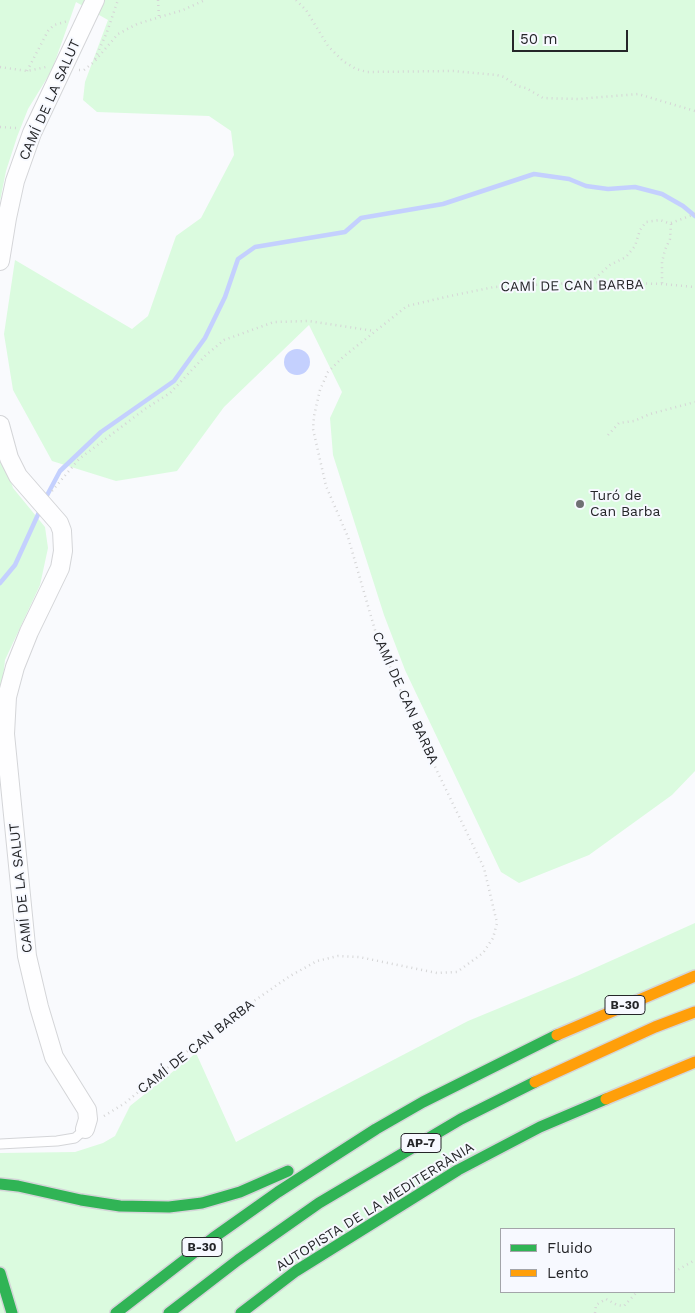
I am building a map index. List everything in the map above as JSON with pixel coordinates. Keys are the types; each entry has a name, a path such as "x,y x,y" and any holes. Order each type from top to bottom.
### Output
{"highway":[{"name":"B-30","path":"116,1313 136,1296 278,1192 423,1102 556,1035 695,976"},
{"name":"AP-7","path":"169,1313 238,1260 319,1203 461,1119 655,1026 695,1012"},
{"name":"AUTOPISTA DE LA MEDITERRÀNIA","path":"241,1313 296,1271 458,1170 540,1127 695,1062"},
{"path":"0,1184 120,1206 169,1207 202,1203 240,1192 304,1164 341,1152"},
{"path":"0,1274 12,1313"}],"street":[{"name":"CAMÍ DE LA SALUT","path":"0,261 15,181 29,141 95,0"},
{"name":"CAMÍ DE LA SALUT","path":"0,425 9,458 18,476 58,523 62,532 62,560 15,667 7,697 5,734 27,956 39,1008 54,1057 87,1110 88,1119 85,1129"}],"lane":[{"path":"0,1144 57,1141 75,1138 85,1129"}],"path":[{"path":"118,0 94,62 118,34 137,24 183,10 204,0"},
{"path":"158,0 158,17"},
{"path":"296,0 306,10 328,46 343,61 356,69 367,72 453,71 497,75 543,98 578,99 638,94 695,111"},
{"path":"0,67 27,71 48,31 54,24 71,20 84,25"},
{"path":"590,282 610,265 626,257 635,246 640,230 646,222 660,220 671,224 695,214"},
{"path":"662,284 662,262 670,239 671,224"},
{"name":"CAMÍ DE CAN BARBA","path":"85,1129 125,1103 218,1026 290,976 318,961 338,956 359,957 437,973 457,972 483,953 493,938 497,923 484,868 425,746 377,637 348,537 326,486 313,429 320,390 328,372 374,331 407,306 450,296 494,287 590,282 695,287"},
{"path":"41,503 79,459 170,393 206,355 224,340 274,322 310,321 374,331"},
{"path":"608,435 619,423 634,421 650,414 695,402"},
{"path":"675,1271 695,1260"},
{"path":"595,1313 596,1305 606,1299 617,1305 624,1306 636,1293"}],"green space":[{"path":"0,0 695,0 695,771 672,795 589,855 519,883 501,872 405,670 384,615 333,455 330,418 342,392 309,325 224,407 177,471 116,481 52,461 13,390 4,334 15,260 132,329 148,316 176,236 201,218 234,155 231,131 209,116 97,112 83,100 85,82 108,20 76,2 52,70 28,109 17,137 6,171 0,201"},
{"path":"0,447 13,488 45,527 48,548 40,585 5,660 0,707"},
{"path":"695,923 695,1313 0,1313 0,1153 75,1152 103,1143 115,1136 130,1106 196,1053 236,1142 468,1021 577,976"}],"water":[{"path":"297,349 306,353 310,362 306,371 297,375 288,371 284,362 288,353"}],"waterway":[{"path":"44,501 60,471 101,432 174,381 205,338 225,297 238,259 255,247 345,232 361,218 443,204 534,174 569,179 586,186 608,189 635,187 662,194 683,206 695,216"},
{"path":"0,583 15,565 41,508"}],"traffic: fast":[{"path":"116,1313 213,1238 278,1192 376,1129 423,1102 557,1035"},
{"path":"169,1313 238,1260 319,1203 461,1119 535,1082"},
{"path":"241,1313 296,1271 458,1170 540,1127 606,1099"},
{"path":"0,1184 120,1206 169,1207 202,1203 240,1192 288,1171"},
{"path":"0,1273 12,1313"}],"traffic: slow":[{"path":"557,1035 695,976"},
{"path":"535,1082 655,1027 695,1012"},
{"path":"606,1099 695,1062"}],"place":[{"name":"Turó de Can Barba","path":"580,504"}]}
